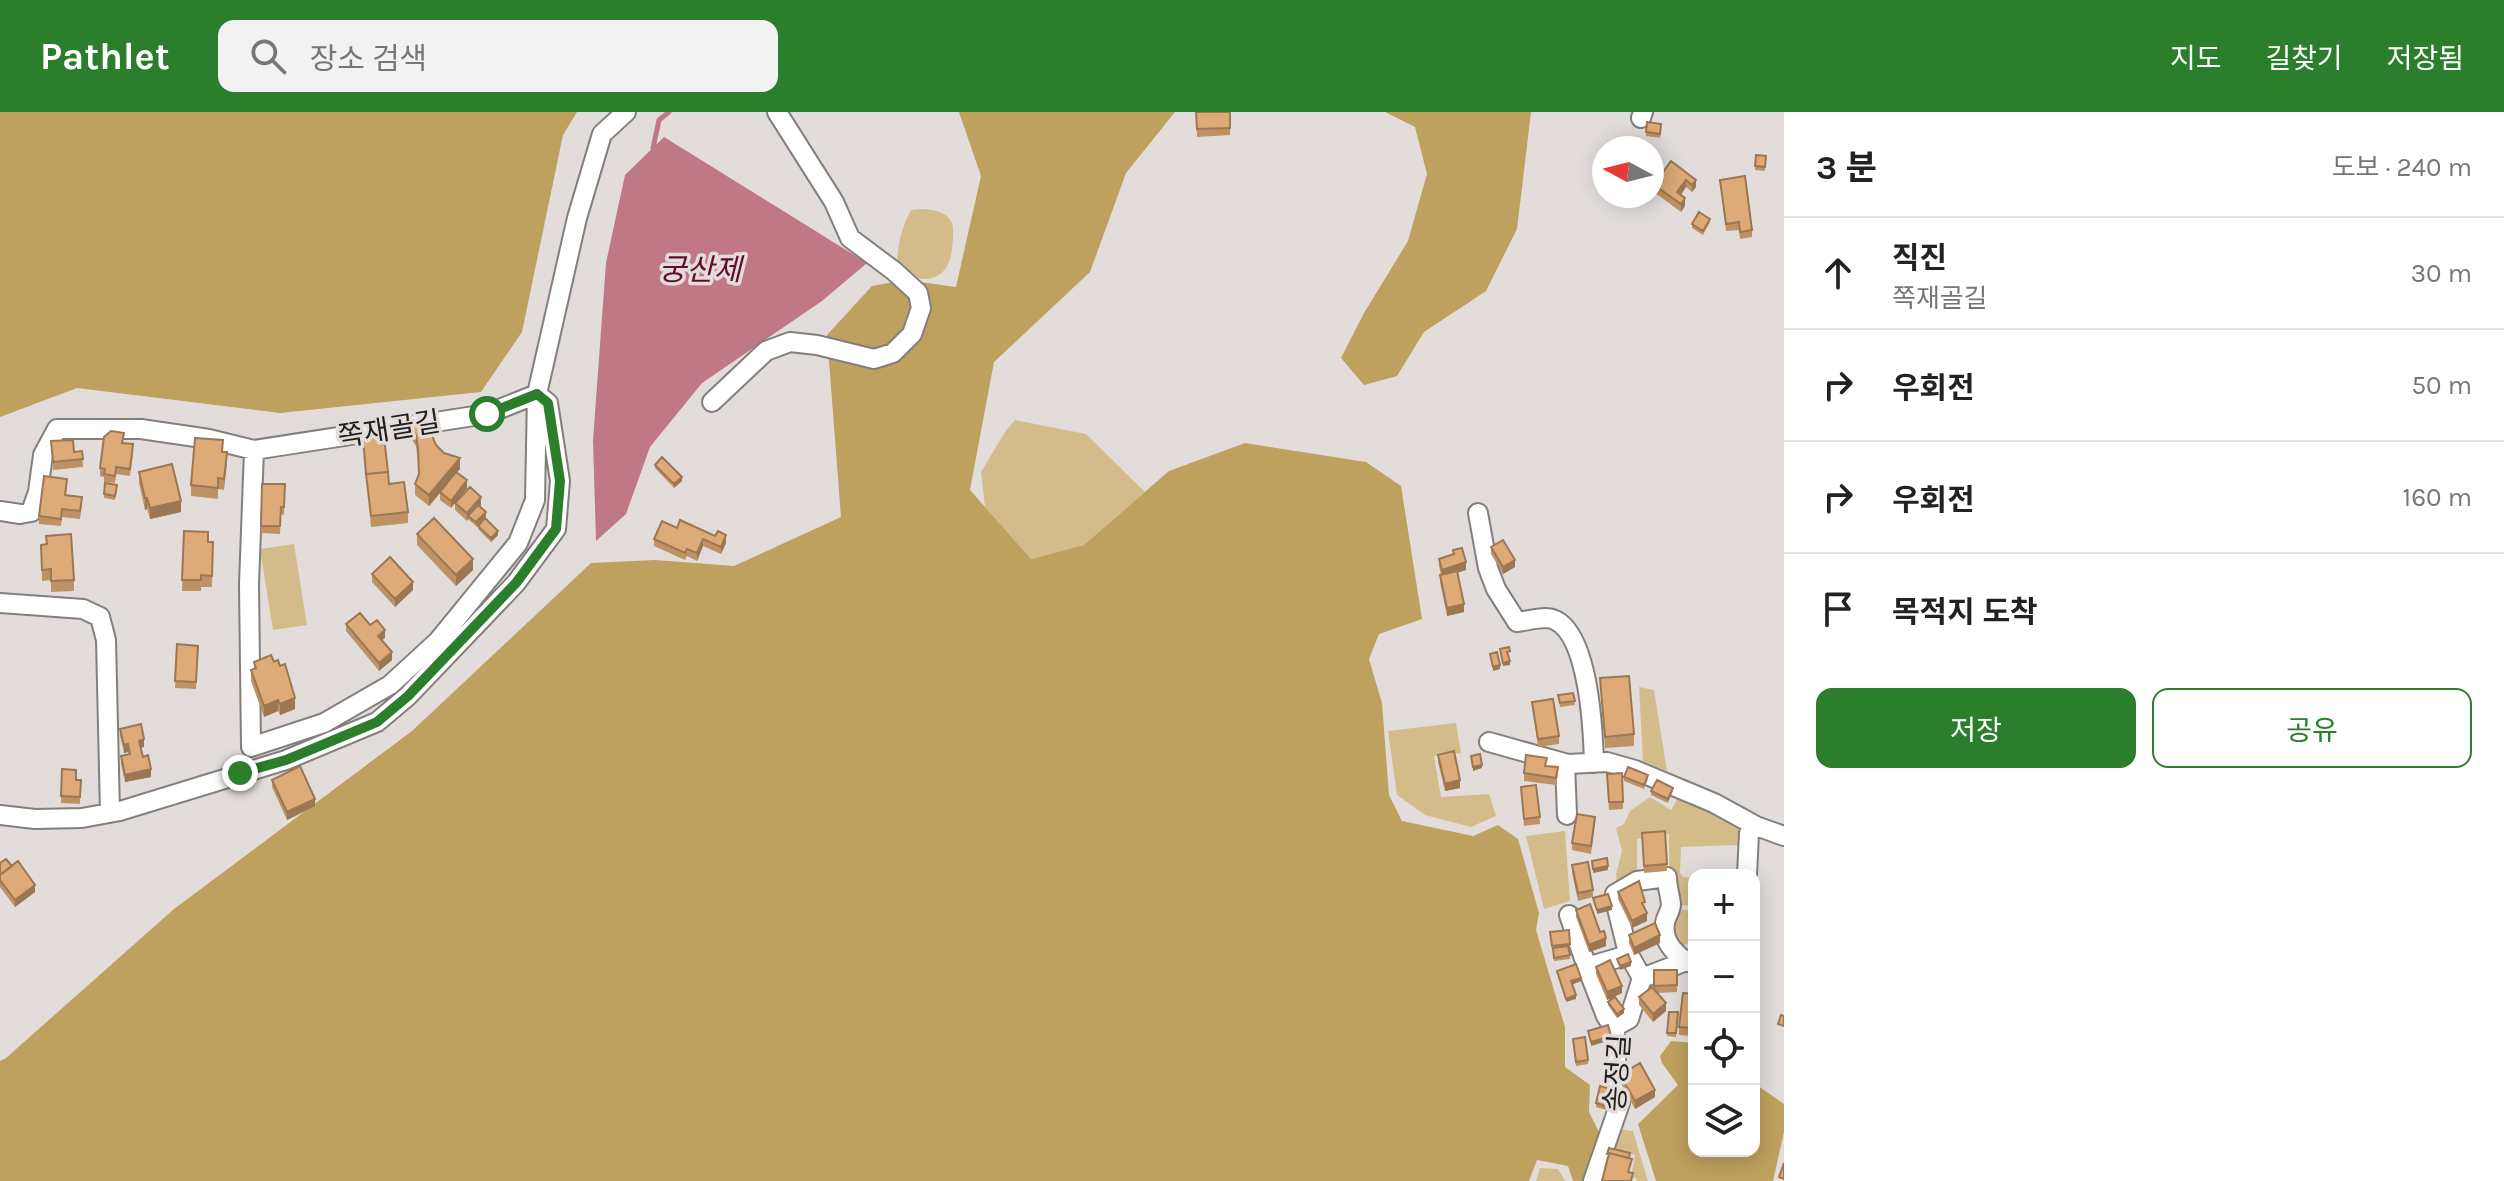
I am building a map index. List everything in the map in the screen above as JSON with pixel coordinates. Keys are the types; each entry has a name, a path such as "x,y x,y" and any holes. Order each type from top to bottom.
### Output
{"street":[{"path":"254,450 249,584 251,747 324,723 390,685 438,641 518,543 535,500 537,394 577,218 602,134 626,112"},
{"path":"712,402 766,351 790,342 817,345 874,359 893,353 912,334 921,308 918,293 850,238 834,202 777,112"},
{"path":"0,815 35,819 82,818 110,813 286,760 377,722 408,696 516,583 556,529 560,481 548,403 537,394"},
{"name":"쪽재골길","path":"0,511 31,512 38,492 43,455 57,429 141,429 209,439 254,450 487,414 537,394"},
{"path":"1478,513 1492,579 1517,622 1547,618 1556,620 1567,629 1577,649 1587,684 1594,763"},
{"path":"0,603 83,609 100,617 106,640 110,813"},
{"path":"1489,742 1565,763 1607,762 1648,775 1784,836"},
{"path":"1565,763 1567,815"},
{"path":"1747,869 1749,833 1756,826"},
{"path":"1688,959 1675,953 1667,942 1664,924 1671,902 1667,877 1637,881 1615,894 1628,953 1642,978 1688,961"},
{"path":"1569,915 1606,1016 1615,1030"},
{"path":"1587,967 1628,953"},
{"name":"송정길","path":"1593,1181 1620,1103 1615,1030 1616,1026 1629,1019 1642,978"}],"shaded area":[{"path":"0,112 577,112 563,135 522,332 481,392 280,413 77,388 0,417"},
{"path":"959,112 1175,112 1126,173 1090,272 994,362 970,490 1031,559 1084,545 1169,471 1245,443 1366,462 1401,486 1422,619 1379,634 1369,659 1382,703 1389,795 1402,821 1473,836 1498,825 1518,839 1539,913 1536,930 1565,1027 1565,1067 1590,1085 1589,1112 1600,1134 1585,1181 1573,1181 1568,1166 1537,1160 1529,1181 0,1181 0,1061 174,909 412,731 591,563 655,560 734,566 841,517 827,335 872,286 905,280 956,287 981,176"},
{"path":"1385,112 1531,112 1517,229 1486,291 1424,332 1397,376 1364,385 1341,358 1364,313 1408,241 1427,174 1415,127"},
{"path":"924,209 947,216 953,232 950,260 945,269 939,275 924,279 897,268 900,238 911,210"},
{"path":"1015,420 1086,434 1145,492 1084,545 1031,559 985,507 981,472"},
{"path":"294,544 307,625 273,630 260,549"},
{"path":"1639,687 1654,690 1667,771 1643,761"},
{"path":"1456,723 1461,753 1434,756 1441,797 1489,794 1496,816 1471,827 1425,815 1397,795 1388,731"},
{"path":"1680,794 1742,831 1738,845 1681,847 1680,873 1688,877 1688,906 1681,905 1674,893 1669,834 1637,839 1637,874 1617,884 1616,874 1622,851 1616,828 1624,824 1630,811 1650,797 1671,810"},
{"path":"1565,831 1570,901 1544,909 1526,836"},
{"path":"1677,909 1688,910 1688,943 1683,946 1674,938"},
{"path":"1671,1041 1688,1042 1688,1157 1760,1157 1760,1087 1784,1104 1784,1132 1773,1181 1656,1181 1638,1124 1678,1085 1660,1056"},
{"path":"1619,1129 1633,1131 1648,1181 1636,1181 1631,1177 1635,1155 1612,1149"},
{"path":"1540,1168 1558,1169 1565,1181 1536,1181"}],"water":[{"name":"궁산제","path":"664,137 867,263 822,301 702,383 650,447 626,514 596,541 593,440 606,263 625,175"}],"building":[{"path":"1196,112 1230,112 1230,128 1197,129"},
{"path":"1647,122 1661,124 1660,134 1646,132"},
{"path":"1756,155 1766,156 1765,167 1755,166"},
{"path":"1671,161 1696,180 1692,185 1686,180 1677,192 1685,198 1681,204 1664,192 1664,171"},
{"path":"1745,176 1752,230 1740,232 1739,222 1726,224 1720,180"},
{"path":"1699,212 1710,219 1703,231 1692,224"},
{"path":"433,423 436,445 444,453 460,458 429,495 415,484 419,474 418,449 416,435 410,426"},
{"path":"111,431 124,433 122,443 133,444 130,469 116,467 115,476 104,474 105,469 100,468 104,437"},
{"path":"384,437 388,472 366,474 363,439"},
{"path":"195,438 223,440 222,452 227,452 224,479 218,478 218,488 191,485"},
{"path":"73,440 74,452 82,451 83,459 53,462 51,441"},
{"path":"662,457 682,477 674,484 655,465"},
{"path":"172,464 181,501 150,508 139,472"},
{"path":"388,472 389,484 404,482 408,512 371,516 366,474"},
{"path":"456,472 467,480 451,501 440,492"},
{"path":"44,476 67,479 65,495 82,497 80,511 62,509 61,519 39,516"},
{"path":"105,483 117,485 115,496 104,494"},
{"path":"262,484 285,484 280,526 261,526"},
{"path":"470,487 481,497 467,513 455,503"},
{"path":"478,505 486,512 476,522 468,516"},
{"path":"434,518 473,559 456,575 417,534"},
{"path":"485,518 498,531 491,538 478,526"},
{"path":"680,520 715,536 718,531 726,535 721,547 703,539 697,553 687,549 685,553 654,539 662,521 677,528"},
{"path":"184,531 208,532 208,542 213,542 212,576 201,575 201,580 182,580"},
{"path":"71,534 74,580 51,581 51,569 42,570 41,545 47,544 46,536"},
{"path":"1503,540 1515,560 1503,567 1491,547"},
{"path":"1462,548 1466,562 1442,570 1439,559"},
{"path":"390,557 413,582 395,599 372,574"},
{"path":"1457,571 1464,604 1447,608 1440,575"},
{"path":"360,613 370,625 377,620 385,630 378,636 392,652 379,663 346,624"},
{"path":"177,644 198,646 196,682 175,681"},
{"path":"1509,647 1510,661 1503,663 1500,649"},
{"path":"1497,652 1500,665 1493,667 1490,654"},
{"path":"271,655 280,666 285,664 295,698 264,706 251,670 256,668 254,662"},
{"path":"1629,676 1634,734 1605,737 1600,678"},
{"path":"1573,693 1575,701 1560,703 1558,695"},
{"path":"1553,699 1559,736 1538,739 1532,702"},
{"path":"141,724 144,739 139,741 143,757 148,755 151,769 125,775 121,756 130,754 120,729"},
{"path":"1454,751 1460,780 1445,784 1438,755"},
{"path":"1480,754 1482,765 1473,767 1471,756"},
{"path":"1526,755 1547,758 1545,766 1558,767 1556,778 1524,773"},
{"path":"300,766 315,799 287,812 272,780"},
{"path":"1628,767 1648,775 1644,785 1624,777"},
{"path":"62,769 76,770 76,780 81,780 80,797 61,796"},
{"path":"1622,773 1623,802 1609,802 1607,774"},
{"path":"1657,780 1673,788 1668,799 1651,791"},
{"path":"1536,785 1540,817 1524,819 1521,787"},
{"path":"1577,814 1595,817 1591,846 1572,843"},
{"path":"1665,831 1667,864 1644,866 1642,833"},
{"path":"1607,858 1608,866 1593,869 1592,861"},
{"path":"6,859 12,866 0,875 0,863"},
{"path":"18,861 35,885 15,900 0,880 0,875"},
{"path":"1588,862 1593,890 1578,893 1572,865"},
{"path":"1639,881 1645,902 1642,903 1647,913 1632,921 1618,892"},
{"path":"1608,894 1612,906 1597,910 1593,898"},
{"path":"1590,904 1600,932 1604,931 1606,938 1589,945 1576,910"},
{"path":"1655,923 1660,935 1634,948 1629,935"},
{"path":"1569,930 1570,944 1552,946 1550,932"},
{"path":"1568,946 1570,955 1554,958 1553,948"},
{"path":"1628,954 1631,962 1620,966 1617,959"},
{"path":"1610,960 1622,986 1607,992 1596,967"},
{"path":"1576,964 1581,978 1571,981 1576,995 1566,999 1557,971"},
{"path":"1654,970 1677,970 1677,985 1654,986"},
{"path":"1652,987 1666,1003 1653,1014 1639,997"},
{"path":"1683,993 1688,993 1688,1028 1679,1027"},
{"path":"1615,997 1624,1009 1617,1014 1608,1002"},
{"path":"1669,1012 1678,1012 1676,1033 1667,1033"},
{"path":"1781,1015 1784,1016 1784,1026 1778,1024"},
{"path":"1608,1025 1611,1036 1591,1042 1588,1031"},
{"path":"1585,1037 1588,1060 1576,1062 1573,1039"},
{"path":"1640,1063 1655,1090 1635,1101 1620,1075"},
{"path":"1600,1086 1610,1089 1606,1106 1596,1103"},
{"path":"1609,1148 1630,1153 1629,1158 1607,1154"},
{"path":"1609,1153 1632,1159 1628,1172 1633,1173 1631,1181 1602,1181"}],"waterway":[{"path":"653,148 659,120 669,112"}],"route":[{"path":"240,773 286,760 377,722 408,696 516,583 556,529 560,481 548,403 537,394 487,414"}]}
